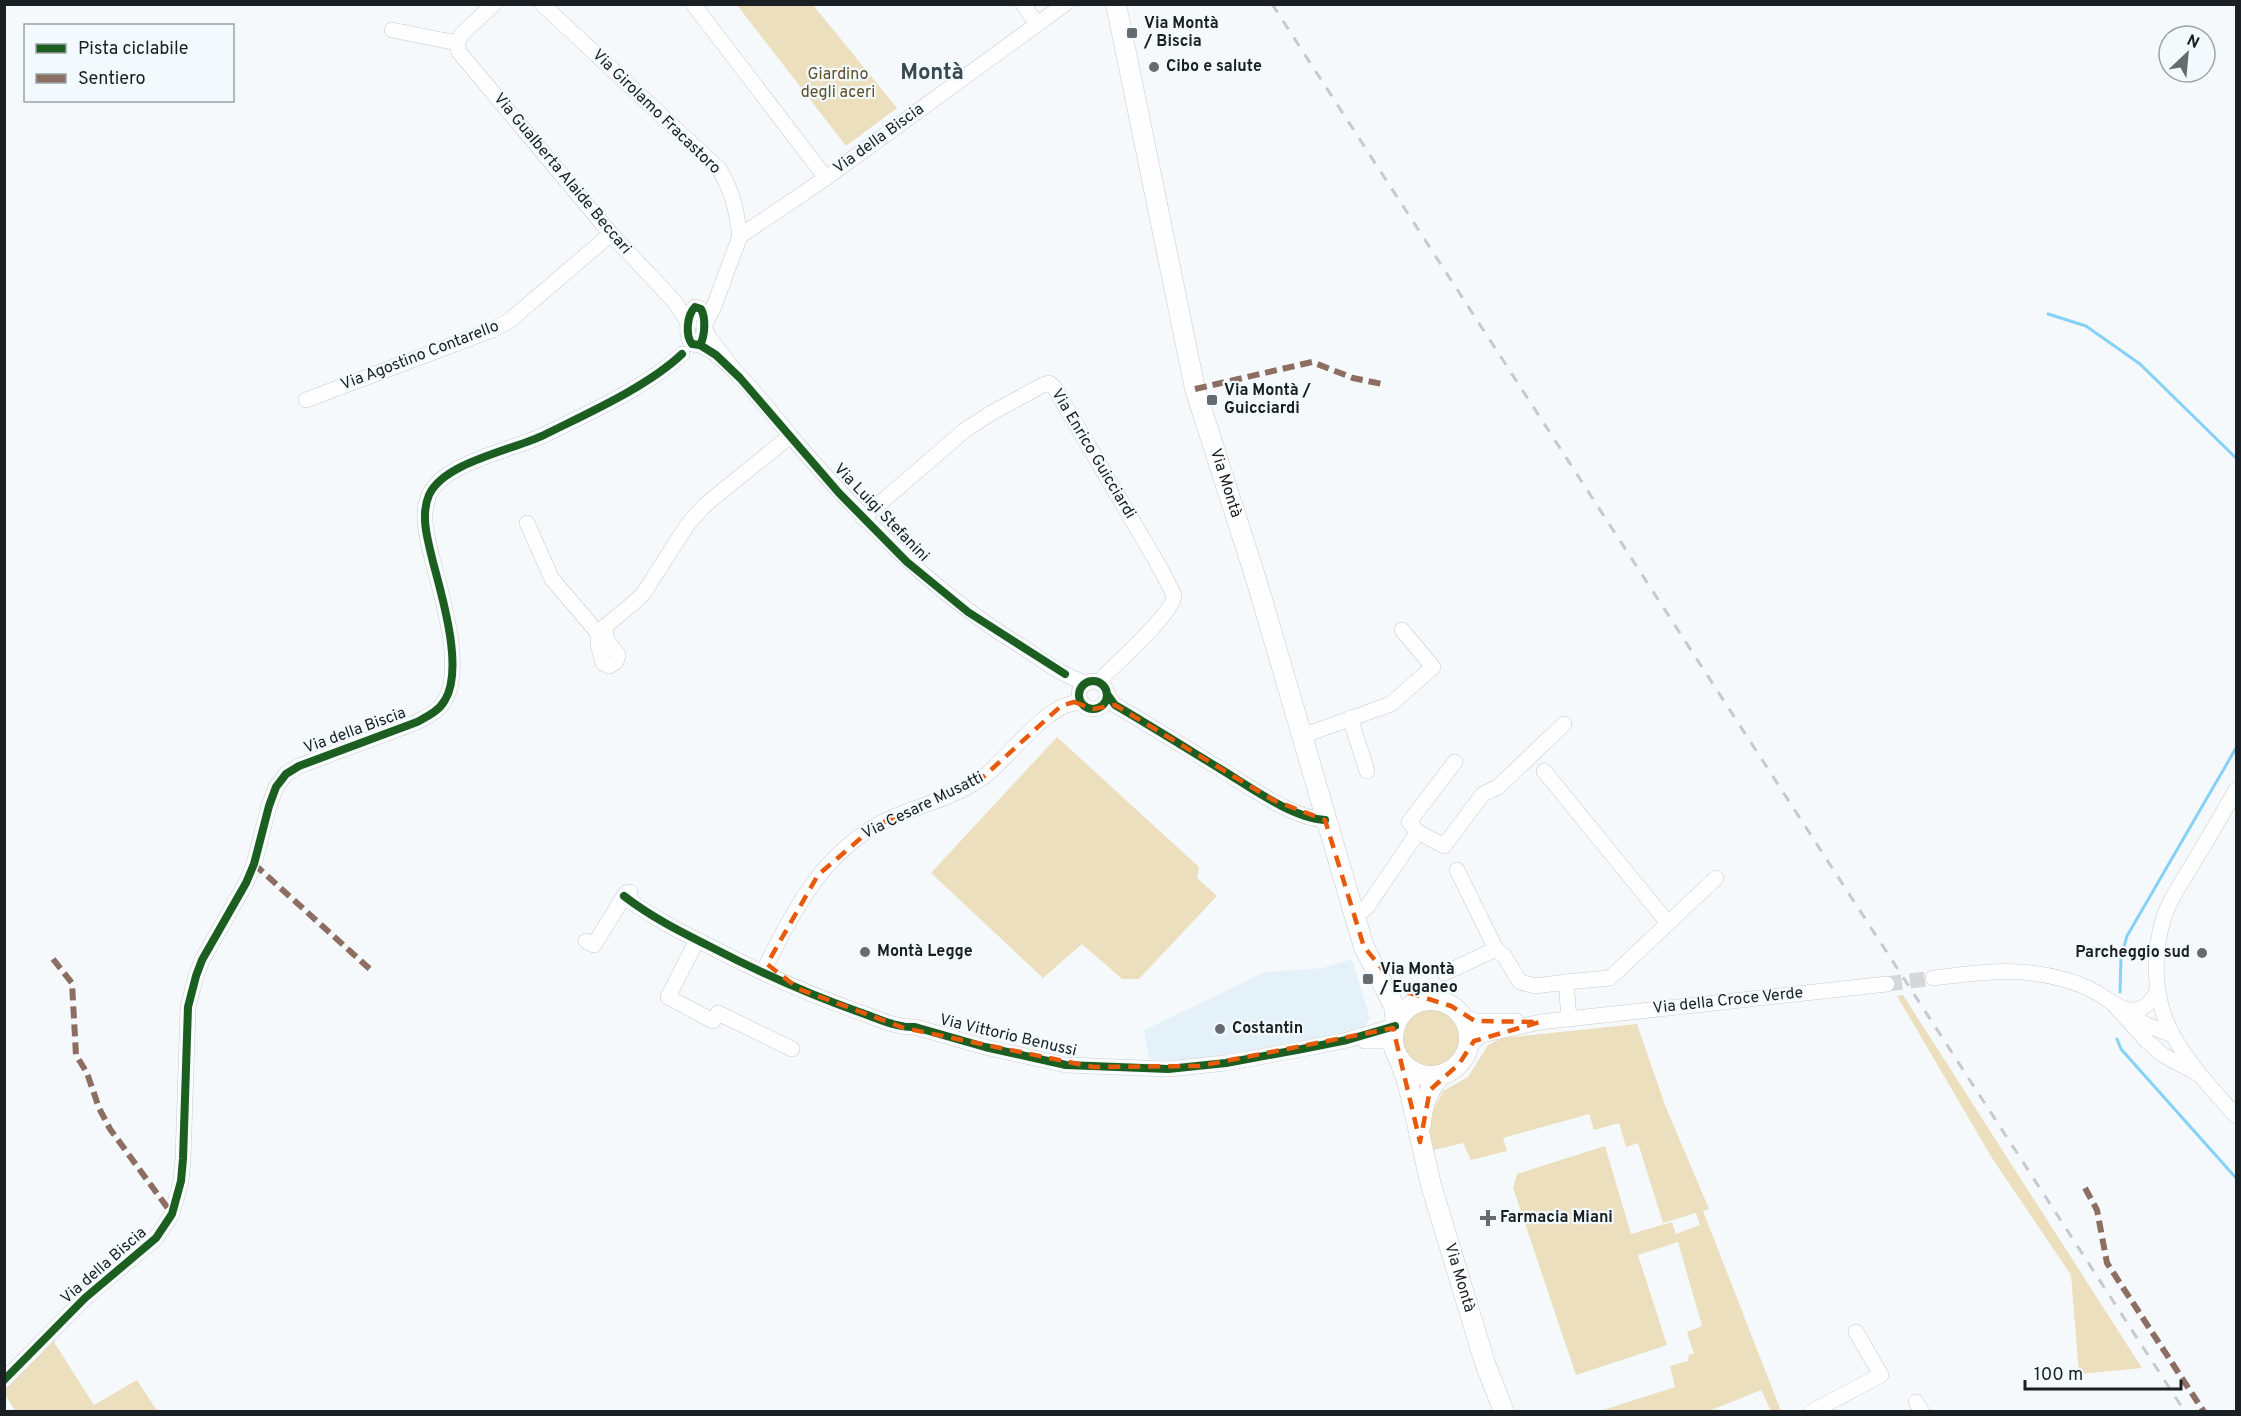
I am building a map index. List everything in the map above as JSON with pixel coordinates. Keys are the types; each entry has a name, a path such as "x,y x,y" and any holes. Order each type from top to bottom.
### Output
{"main road":[{"name":"Via Montà","path":"1116,4 1195,389 1257,582 1354,917 1367,952 1394,1006 1396,1038 1420,1142 1485,1363 1504,1412"},
{"name":"Via Montà","path":"1367,952 1400,990 1426,1001 1439,1001 1451,1006 1461,1015"},
{"path":"1426,1001 1408,1008 1396,1038 1413,1072 1432,1076 1441,1075"},
{"path":"1461,1015 1469,1038 1465,1055"},
{"name":"Via Montà","path":"1420,1142 1425,1101 1430,1090 1441,1075 1451,1071 1465,1055"}],"street":[{"path":"392,30 457,43 462,34 494,4"},
{"name":"Via Girolamo Fracastoro","path":"542,4 719,169 735,201 740,236"},
{"path":"693,4 826,178"},
{"path":"1023,4 1037,24"},
{"name":"Via della Biscia","path":"4,1380 85,1298 151,1244 172,1214 181,1181 188,1007 196,976 250,873 260,848 272,795 281,780 299,766 417,722 435,713 445,700 452,684 453,662 442,596 426,526 427,501 434,486 447,475 463,467 542,436 653,377 682,354 695,336 718,292 740,236 826,178 1065,4"},
{"name":"Via Gualberta Alaide Beccari","path":"457,43 459,52 611,234 675,301 695,336"},
{"name":"Via Agostino Contarello","path":"306,400 492,330 509,321 611,234"},
{"name":"Via della Biscia","path":"696,307 708,302 718,292"},
{"name":"Via Gualberta Alaide Beccari","path":"675,301 696,307"},
{"path":"695,336 703,312 696,307"},
{"name":"Via Luigi Stefanini","path":"695,336 708,336 740,378 862,518 950,598 984,623 1096,695 1273,800 1305,815 1325,820"},
{"name":"Via Enrico Guicciardi","path":"862,518 965,430 1041,386 1049,384 1054,387 1159,566 1174,601 1166,614 1105,675 1096,695"},
{"path":"527,523 552,579 601,629 643,594 688,524 705,505 790,436"},
{"path":"1302,736 1391,704 1433,667 1402,630"},
{"name":"Via Cesare Musatti","path":"767,964 805,893 819,874 845,848 875,826 982,778 1011,749 1061,706 1096,695"},
{"path":"1350,718 1367,771"},
{"path":"1455,762 1409,822 1418,832 1444,846 1483,794 1498,787 1564,724"},
{"path":"1544,771 1667,922"},
{"path":"2236,790 2174,895 2164,917 2158,941 2158,991 2172,1035 2201,1076 2236,1116"},
{"path":"1354,917 1367,907 1418,832"},
{"path":"1457,870 1496,949 1504,956 1520,982 1534,986 1610,978 1716,878"},
{"name":"Via Vittorio Benussi","path":"625,894 636,893 715,939 767,964 908,1020 915,1028"},
{"path":"586,941 594,945 625,894"},
{"name":"Via Vittorio Benussi","path":"625,894 654,916 742,963 799,989 904,1028 915,1028 1066,1065 1168,1069 1208,1065 1347,1040 1396,1038"},
{"name":"Via Vittorio Benussi","path":"681,921 687,929 695,933 698,940"},
{"name":"Via Vittorio Benussi","path":"698,940 715,939"},
{"path":"698,940 668,997 713,1021 718,1013 792,1049"},
{"path":"1445,973 1496,949"},
{"name":"Via Vittorio Benussi","path":"742,963 767,964 774,973 791,980 799,989"},
{"path":"1933,978 2013,970 2037,972 2086,987 2147,1025 2172,1035"},
{"path":"1566,982 1569,1018"},
{"name":"Via della Croce Verde","path":"1465,1055 1474,1041 1482,1035 1540,1022 1887,984"},
{"path":"2119,1007 2134,1010 2144,1008 2158,991"},
{"path":"2119,1007 2147,1041 2174,1062 2201,1076"},
{"name":"Via della Croce Verde","path":"1461,1015 1475,1021 1540,1022"},
{"path":"2147,1041 2161,1044 2172,1035"},
{"path":"1811,1412 1881,1375 1856,1332"}],"highlighted area":[{"path":"1074,702 1093,709 1115,705 1273,800 1325,820 1364,947 1400,990 1451,1006 1475,1021 1540,1022 1474,1041 1459,1064 1430,1090 1420,1142 1393,1028 1200,1066 1093,1067 904,1028 799,989 767,964 818,875 875,826 982,778 1061,706"}],"shaded area":[{"path":"1352,959 1370,1018 1364,1027 1305,1041 1198,1059 1178,1061 1149,1059 1144,1030 1265,972 1323,968"}],"green space":[{"name":"Giardino degli aceri","path":"737,5 813,5 897,108 846,146"},
{"path":"1057,737 1199,867 1197,878 1217,896 1139,979 1122,979 1082,944 1043,978 931,873"},
{"path":"1903,995 2142,1368 2079,1374 2071,1275 1992,1158 1897,996"},
{"path":"1431,1009 1452,1018 1461,1039 1452,1060 1431,1069 1410,1060 1401,1039 1410,1018"},
{"path":"1637,1024 1665,1105 1709,1209 1703,1211 1781,1411 1771,1411 1761,1390 1709,1411 1600,1411 1675,1387 1670,1366 1688,1361 1689,1354 1694,1354 1687,1332 1702,1326 1678,1242 1638,1255 1667,1345 1576,1375 1513,1188 1517,1174 1605,1146 1631,1234 1672,1222 1676,1234 1700,1225 1696,1213 1663,1223 1638,1143 1626,1147 1619,1123 1594,1130 1589,1114 1503,1138 1507,1151 1471,1160 1463,1143 1434,1150 1428,1145 1432,1112 1443,1091 1468,1077 1488,1045 1502,1038"},
{"path":"56,1336 54,1342 94,1405 137,1380 157,1411 15,1411 5,1394 5,1388"}],"waterway":[{"path":"2048,314 2086,326 2140,364 2236,458"},
{"path":"2120,992 2121,957 2127,936 2236,748"},
{"path":"2117,1039 2121,1049 2236,1178"}],"tunnel":[{"path":"1887,984 1933,978"}],"railway":[{"path":"1272,4 2185,1412"}],"marked path":[{"path":"1195,389 1312,362 1353,378 1382,384"},
{"path":"254,864 372,971"},
{"path":"53,959 72,983 76,1055 87,1073 99,1108 110,1129 172,1214"},
{"path":"2085,1188 2097,1210 2107,1263 2204,1412"}],"cycle path":[{"path":"695,307 701,309 704,317 704,332 700,345 692,344 688,336 689,320 695,307"},
{"path":"700,345 716,355 740,378 839,493 907,562 968,612 1065,674"},
{"path":"4,1380 85,1298 156,1238 172,1214 181,1181 183,1159 188,1007 202,960 246,883 254,864 276,787 286,774 299,766 417,722 436,710 445,700 450,687 452,652 446,612 426,528 425,511 429,495 437,484 464,465 531,441 598,408 635,388 682,354"},
{"path":"1093,681 1103,685 1107,695 1103,705 1093,709 1083,705 1079,695 1083,685 1093,681"},
{"path":"1107,694 1115,705 1272,801 1299,814 1325,820"},
{"path":"624,896 666,924 729,956 840,1005 894,1024 915,1027 985,1047 1066,1065 1168,1069 1226,1063 1347,1040 1395,1026"}],"place":[{"name":"Via Montà / Biscia","path":"1132,33"},
{"name":"Cibo e salute","path":"1154,67"},
{"name":"Via Montà / Guicciardi","path":"1212,400"},
{"name":"Montà Legge","path":"865,952"},
{"name":"Parcheggio sud","path":"2202,953"},
{"name":"Via Montà / Euganeo","path":"1368,979"},
{"name":"Costantin","path":"1220,1029"},
{"name":"Farmacia Miani","path":"1488,1218"}],"district":[{"name":"Montà","path":"932,73"}]}
